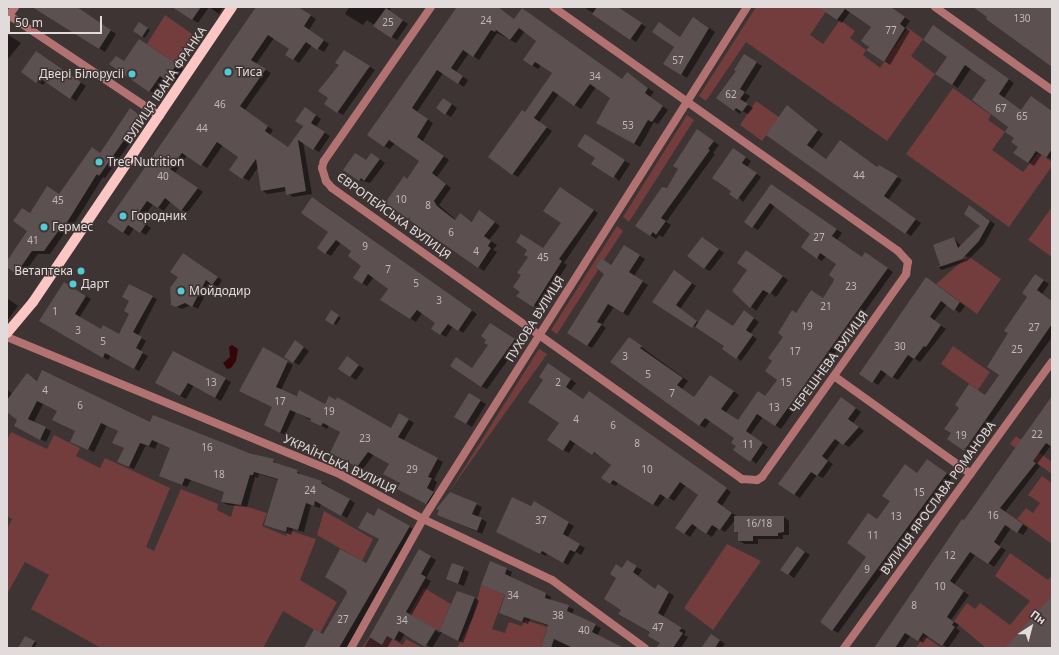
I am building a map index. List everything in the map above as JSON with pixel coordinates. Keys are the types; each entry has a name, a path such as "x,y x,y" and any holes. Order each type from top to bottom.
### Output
{"main road":[{"name":"ВУЛИЦЯ ІВАНА ФРАНКА","path":"7,333 33,302 160,116 232,7"}],"street":[{"path":"15,7 8,14 160,116"},
{"name":"ЄВРОПЕЙСЬКА ВУЛИЦЯ","path":"431,7 324,161 323,174 332,188 538,336"},
{"path":"554,7 687,101"},
{"name":"ПУХОВА ВУЛИЦЯ","path":"351,648 423,519 747,7"},
{"path":"935,7 1052,90"},
{"name":"ЧЕРЕШНЕВА ВУЛИЦЯ","path":"538,336 742,479 750,482 762,477 906,274 908,262 898,251 687,101"},
{"name":"УКРАЇНСЬКА ВУЛИЦЯ","path":"7,337 312,462 423,519 552,580 645,648"},
{"name":"ВУЛИЦЯ ЯРОСЛАВА РОМАНОВА","path":"844,648 1052,362"},
{"path":"834,376 971,474"}],"shaded area":[{"path":"756,7 829,7 810,35 823,44 840,20 855,31 850,38 866,50 863,55 880,68 908,28 923,39 911,56 935,74 887,141 746,42 706,101 699,96"},
{"path":"165,15 195,36 177,64 147,44"},
{"path":"953,88 991,115 988,120 1005,132 992,150 1023,172 1038,153 1052,162 1052,166 1009,227 906,154"},
{"path":"756,101 779,117 762,141 740,125"},
{"path":"687,115 694,120 629,222 623,217"},
{"path":"1052,207 1052,257 1028,240"},
{"path":"617,226 623,231 604,260 601,258 595,267 598,270 557,334 551,330"},
{"path":"968,256 1001,279 977,314 936,284"},
{"path":"232,345 238,349 236,361 231,368 227,369 223,363 230,357 229,347"},
{"path":"953,346 990,372 978,390 941,364"},
{"path":"539,349 547,354 449,492"},
{"path":"11,432 47,449 54,435 80,448 76,456 100,468 105,458 170,488 146,547 154,551 181,489 218,504 217,510 231,517 235,503 267,513 262,526 286,536 288,530 316,539 300,580 337,602 320,633 283,611 263,648 101,648 31,609 49,575 25,562 7,594 7,529 12,519 7,516 7,440"},
{"path":"1016,436 1052,462 1052,474 1010,444"},
{"path":"1042,476 1052,483 1052,544 1017,519 1026,508 1033,513 1040,503 1028,495"},
{"path":"324,511 373,539 362,561 317,535"},
{"path":"727,544 761,561 713,630 684,608"},
{"path":"1010,553 1048,580 1052,576 1052,648 986,648 954,621 967,603 975,609 980,603 1010,625 1030,601 995,576"},
{"path":"481,585 505,594 492,629 505,633 509,622 522,626 525,620 547,627 541,648 457,648 473,617"},
{"path":"424,588 451,604 439,631 409,614"},
{"path":"387,636 403,645 406,639 423,648 362,648 369,637 382,645"},
{"path":"924,636 942,648 916,648"}],"building":[{"path":"32,7 77,7 111,30 99,49"},
{"path":"172,7 201,7 192,20"},
{"path":"256,7 298,7 311,15 304,26 324,40 317,50 306,42 293,60 285,55 289,49 268,35 251,60 266,69 240,106 268,126 265,131 288,147 303,126 295,121 305,107 316,115 311,123 325,132 313,150 298,140 306,191 286,195 285,187 261,191 256,159 242,179 229,170 238,157 217,142 201,166 182,153 170,169 198,188 181,211 165,198 158,208 147,201 136,217 146,224 140,233 128,225 123,233 107,222"},
{"path":"457,7 498,7 514,19 522,8 622,79 627,72 648,88 645,93 663,106 652,122 648,120 634,144 596,123 610,98 590,84 574,106 553,91 534,118 547,127 512,175 488,157 522,110 525,112 552,73 535,62 532,66 523,60 536,41 519,28 510,40 496,30 495,32 491,30 473,57 463,50 451,68 463,76 458,84 437,70 412,108 428,119 417,137 444,156 432,173 446,184 434,201 437,206 455,220 460,213 472,222 479,210 495,222 484,236 491,241 488,246 491,248 478,268 385,203 404,176 407,179 419,161 389,140 384,147 367,135"},
{"path":"597,7 618,7 642,23 630,40 592,14"},
{"path":"818,7 891,7 905,17 900,24 905,28 884,62 866,50 869,47 861,41 871,27 845,9 837,20"},
{"path":"973,7 1052,7 1052,67 986,19 987,17"},
{"path":"386,8 403,20 391,38 373,26"},
{"path":"693,17 709,28 681,75 663,64 674,47 652,32 659,22 680,37"},
{"path":"139,22 148,28 142,37 133,31"},
{"path":"933,25 1009,79 999,94 1021,110 1031,96 1052,111 1052,149 1046,158 1036,151 1028,163 1013,153 1018,147 1011,142 1014,138 1005,132 1008,127 972,100 986,80 965,65 952,85 935,74 947,57 923,40"},
{"path":"139,39 177,64 166,80 160,76 149,92 109,64 116,56 124,61"},
{"path":"344,50 370,66 337,113 324,104 328,98 318,91 339,65 335,63"},
{"path":"36,51 81,82 70,99 40,78 36,83 21,72"},
{"path":"744,54 757,62 740,89 745,92 740,99 748,104 742,112 736,108 734,111 716,98 736,71 734,70"},
{"path":"443,98 452,104 445,115 436,108"},
{"path":"787,105 818,130 807,145 826,159 840,140 877,167 879,165 898,176 884,196 916,219 905,234 766,135"},
{"path":"130,108 141,116 99,176 97,174 66,224 64,223 44,251 32,251 16,274 7,267 7,261 27,231 13,221 22,208 30,213 47,186 59,194 92,147 100,153"},
{"path":"697,129 714,141 708,149 710,150 661,218 666,221 656,235 653,232 650,236 635,226 662,187 667,188 678,169 673,166"},
{"path":"585,134 625,160 613,178 591,164 595,158 577,146"},
{"path":"733,148 746,157 742,163 757,173 737,200 729,194 731,191 712,178"},
{"path":"355,153 366,160 371,153 380,159 364,181 361,178 359,181 343,170"},
{"path":"771,184 837,229 832,236 862,257 865,252 888,268 775,426 757,414 746,431 763,443 750,462 733,450 736,446 731,443 734,438 705,418 699,426 610,362 629,337 642,346 640,348 683,378 677,385 694,397 710,375 734,391 721,409 738,420 758,391 765,396 777,380 765,371 772,361 768,358 783,337 778,333 792,310 796,313 811,290 823,298 833,282 834,279 829,275 836,264 820,253 817,259 801,247 810,234 770,203 752,228 744,222"},
{"path":"560,187 594,210 559,259 562,261 533,307 516,296 520,292 513,287 521,275 517,273 528,257 524,255 527,250 516,242 521,234 543,248 561,223 543,211"},
{"path":"312,197 472,310 458,331 448,324 440,335 431,329 435,323 417,310 410,319 380,300 388,289 368,274 362,284 353,278 361,266 348,256 351,251 336,240 325,254 317,248 328,232 301,213"},
{"path":"969,205 990,221 979,241 962,259 936,268 940,265 933,245 954,237 958,248 980,226 964,214"},
{"path":"702,237 719,249 704,269 687,256"},
{"path":"624,245 640,255 629,272 643,281 623,313 608,304 597,322 602,324 587,346 567,333 604,274 595,267 601,258 611,265"},
{"path":"746,250 783,276 770,294 763,290 750,308 732,291 747,270 737,263"},
{"path":"183,253 218,277 212,285 206,280 192,307 185,303 176,307 171,305 170,288 178,277 170,272"},
{"path":"674,270 692,283 676,305 697,321 692,328 652,302"},
{"path":"1035,274 1044,280 1037,290 1052,301 1052,324 964,451 947,439 951,433 944,429 959,408 955,405 969,384 985,395 999,375 987,367 1008,333 1004,331 1027,297 1022,293"},
{"path":"926,277 960,302 954,311 941,301 930,317 941,325 926,347 924,346 914,359 908,355 892,378 881,370 872,383 859,374"},
{"path":"64,282 86,296 75,314 101,329 103,325 119,334 129,314 124,311 129,301 122,297 129,284 153,296 133,332 142,337 136,348 143,352 134,369 105,353 103,358 39,321"},
{"path":"707,309 733,326 744,310 754,318 746,330 753,335 736,359 722,349 724,346 695,327"},
{"path":"331,310 339,315 333,325 325,320"},
{"path":"490,323 515,339 481,387 450,366 456,357 472,368 488,345 484,343 486,340 481,336"},
{"path":"295,340 304,347 293,363 284,357"},
{"path":"263,347 288,361 276,387 297,396 299,390 325,404 329,396 336,400 337,397 391,428 399,413 409,419 398,437 438,458 428,477 432,478 427,488 434,492 426,504 397,489 400,483 383,474 389,464 368,452 357,467 330,453 340,432 323,423 321,426 310,421 311,419 290,410 280,433 264,425 272,407 239,391"},
{"path":"173,351 226,378 215,398 188,383 180,396 155,383"},
{"path":"347,356 359,365 350,377 338,369"},
{"path":"548,363 571,379 566,387 583,399 589,391 727,488 717,502 732,513 720,530 712,525 706,534 692,524 684,534 675,528 698,495 680,482 668,499 660,494 653,505 613,480 610,484 601,478 611,465 594,452 592,455 570,440 563,451 547,440 559,423 528,402 543,380 539,377"},
{"path":"42,370 150,422 153,415 249,453 274,459 273,462 298,470 297,473 322,481 321,483 350,499 341,516 315,501 314,506 306,503 298,530 287,527 286,532 264,525 278,479 254,472 253,475 250,475 241,505 221,502 224,492 185,478 182,485 159,476 170,448 152,440 149,446 140,443 129,467 117,462 124,448 112,443 118,431 101,423 88,450 70,442 75,431 52,420 57,411 37,401 28,419 46,427 40,440 14,426 17,420 7,412 7,400 27,373 37,381"},
{"path":"469,393 481,400 466,424 454,417"},
{"path":"1052,396 1052,447 1046,443 1033,461 1036,463 1000,508 1023,524 1017,533 1005,525 994,542 1001,547 988,564 970,552 950,581 964,591 947,617 954,622 952,625 955,627 942,646 923,633 918,641 905,633 895,648 874,648 962,519 964,520"},
{"path":"841,397 856,408 848,419 859,427 843,445 835,439 822,456 828,461 817,476 811,472 794,495 778,484"},
{"path":"927,459 947,473 832,631 820,622 866,557 847,543 868,513 877,519 890,501 882,496 905,464 917,473"},
{"path":"450,492 477,503 472,514 482,518 477,531 437,515 439,510 436,509"},
{"path":"512,497 531,506 534,501 569,522 563,534 580,544 575,552 570,550 563,563 542,551 540,554 496,532"},
{"path":"378,508 410,526 339,648 304,648 314,629 323,634 347,593 346,590 325,577 340,549 366,563 379,539 358,528 367,512 374,516"},
{"path":"734,516 784,516 784,532 778,533 778,536 753,536 753,541 738,541 738,532 734,532"},
{"path":"797,546 805,552 788,575 780,570"},
{"path":"419,549 431,556 421,574 426,577 406,612 436,629 425,647 399,631 394,640 387,636 382,645 369,637"},
{"path":"627,560 637,566 633,572 655,589 658,584 669,592 658,613 682,628 679,631 683,633 673,648 656,648 660,643 648,636 650,632 618,614 621,610 604,599 616,578 610,574 616,564 622,568"},
{"path":"490,561 507,568 505,574 546,593 545,598 569,605 567,611 596,624 592,632 624,648 573,648 554,639 551,648 541,648 548,625 524,617 522,622 499,613 505,595 481,585"},
{"path":"452,563 464,567 458,584 446,579"},
{"path":"457,591 475,597 458,641 439,631"},
{"path":"1052,596 1052,648 1005,648"},
{"path":"711,634 720,640 715,648 701,648"},
{"path":"25,636 35,641 31,648 18,648"}],"place":[{"name":"Тиса","path":"228,72"},
{"name":"Двері Білорусіі","path":"132,74"},
{"name":"Trec Nutrition","path":"99,162"},
{"name":"Городник","path":"123,216"},
{"name":"Гермес","path":"44,227"},
{"name":"Ветаптека","path":"81,271"},
{"name":"Дарт","path":"73,284"},
{"name":"Мойдодир","path":"181,291"}]}
